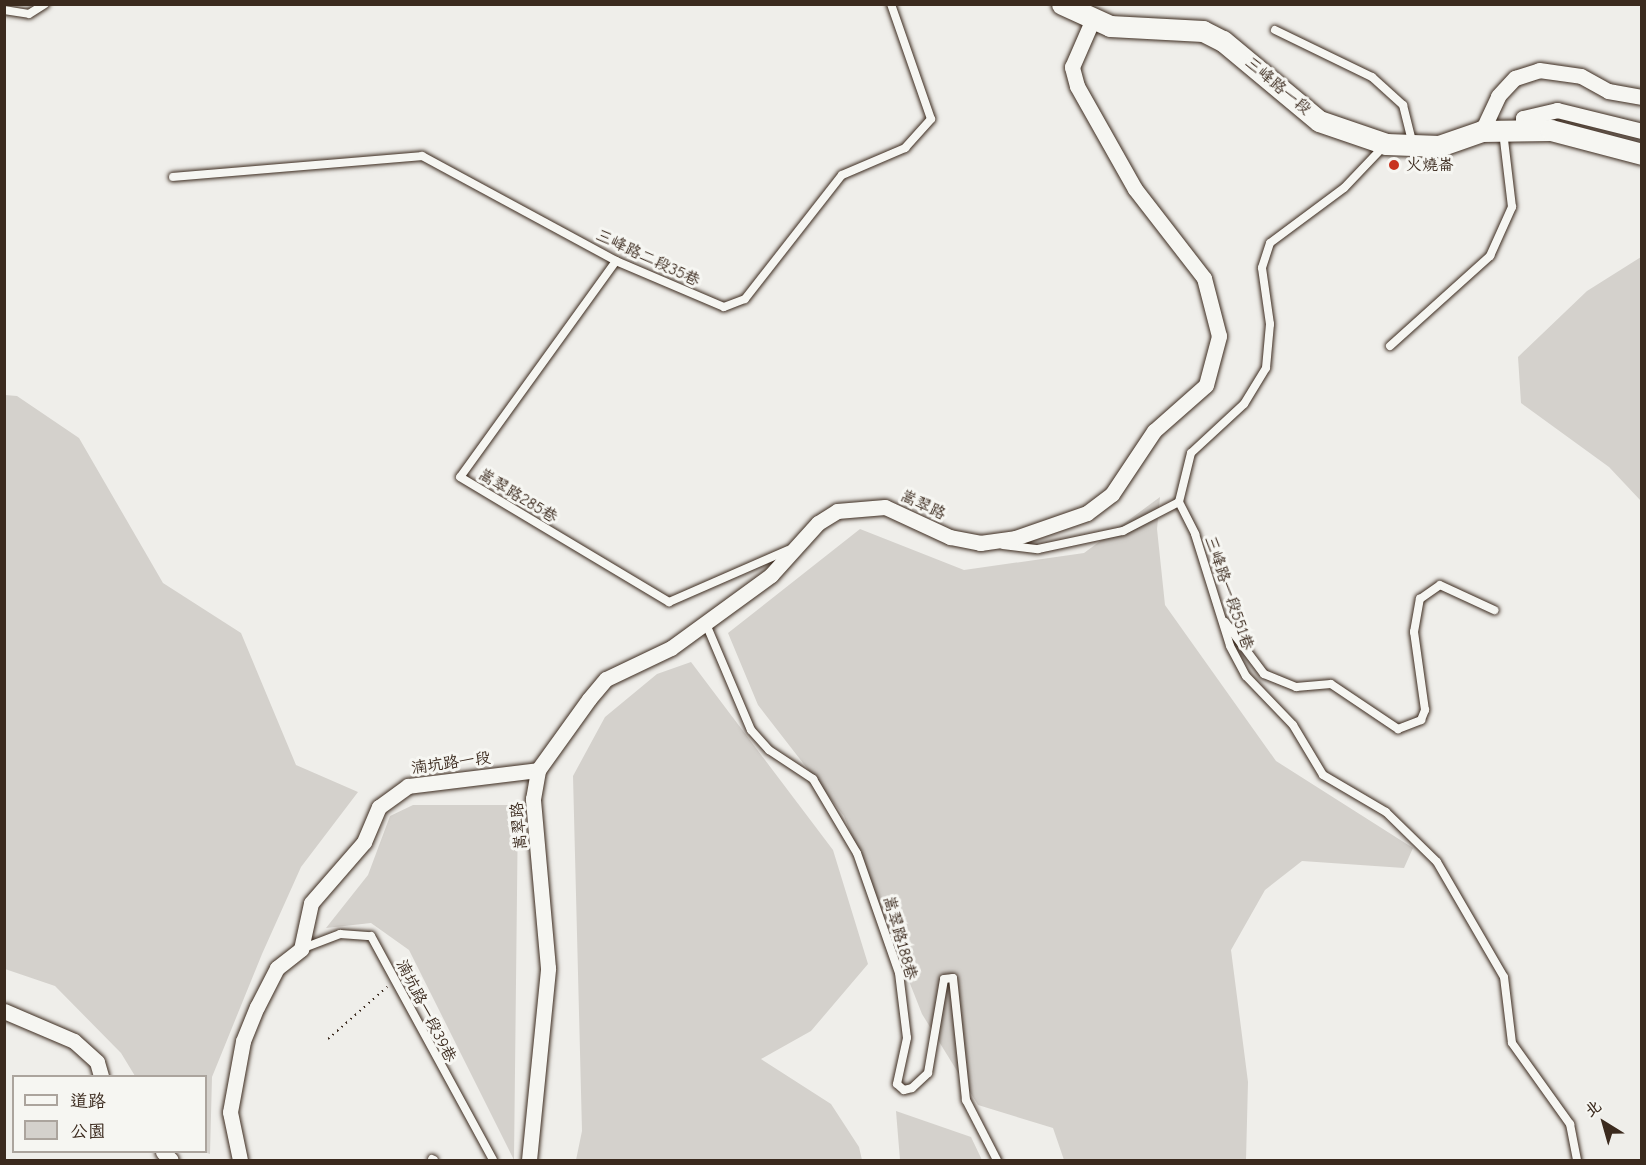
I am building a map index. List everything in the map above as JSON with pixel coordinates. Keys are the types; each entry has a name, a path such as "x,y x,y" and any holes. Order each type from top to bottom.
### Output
{"street":[{"name":"三峰路一段","path":"1062,4 1092,21 1134,30 1203,31 1223,41 1319,122 1386,144 1439,146 1502,130 1551,130 1641,154"},
{"name":"嵩翠路","path":"530,1161 548,968 533,799 537,770 606,679 671,648 771,575 818,523 861,505 885,507 950,537 980,543 1048,528 1087,513 1112,494 1154,431 1206,385 1215,357 1216,308 1204,278 1135,189 1077,86 1072,67 1092,21"},
{"path":"1641,97 1608,91 1581,76 1539,70 1515,78 1498,96 1502,130 1523,118 1557,110 1641,130"},
{"name":"湳坑路一段","path":"301,949 311,903 364,842 379,807 408,786 537,770"},
{"path":"240,1161 230,1112 243,1041 277,968 301,949"},
{"path":"4,1011 74,1041 97,1062 100,1075"}],"lane":[{"path":"4,9 29,14 45,4"},
{"name":"三峰路二段35巷","path":"173,177 422,156 616,261 724,307 745,299 842,175 905,148 931,119 891,4"},
{"path":"1275,30 1372,77 1403,105 1413,146"},
{"path":"1390,346 1490,256 1512,207 1502,130"},
{"path":"980,543 1038,549 1123,531 1179,502 1191,453 1244,404 1266,368 1270,324 1262,268 1269,243 1344,188 1386,144"},
{"name":"嵩翠路285巷","path":"616,261 460,477 669,602 798,546"},
{"name":"三峰路一段551巷","path":"1179,502 1220,616 1246,676 1293,725 1323,775 1386,812 1430,852 1504,977 1512,1043 1570,1124 1577,1161"},
{"path":"1220,616 1264,674 1296,687 1331,684 1398,729 1421,720 1425,710 1414,632 1420,599 1440,585 1494,610"},
{"name":"嵩翠路188巷","path":"706,624 751,730 769,750 813,779 857,853 899,974 907,1038 897,1084 904,1090 912,1088 928,1073 944,979 953,978 966,1100 997,1161"},
{"name":"湳坑路一段39巷","path":"301,949 340,934 371,936 397,979 493,1161"}],"path":[{"path":"328,1039 397,979"}],"green space":[{"path":"1641,257 1641,501 1609,467 1521,403 1518,357 1587,291"},
{"path":"5,395 17,396 79,438 163,583 241,633 296,765 358,792 301,867 262,954 212,1077 210,1154 207,1153 207,1075 134,1075 121,1053 55,986 5,969"},
{"path":"1160,497 1157,529 1165,605 1276,761 1413,848 1404,868 1302,861 1265,890 1231,950 1248,1082 1246,1160 1064,1160 1053,1128 978,1105 922,1014 844,816 758,705 728,633 860,529 964,570 1084,553"},
{"path":"691,662 833,850 868,964 811,1031 761,1059 831,1104 859,1147 862,1160 576,1160 582,1131 573,776 605,717 657,674"},
{"path":"413,805 518,805 514,1160 409,950 371,923 326,928 368,875 390,816"},
{"path":"896,1111 971,1137 982,1160 900,1160"}],"place":[{"name":"火燒崙","path":"1394,165"}]}
